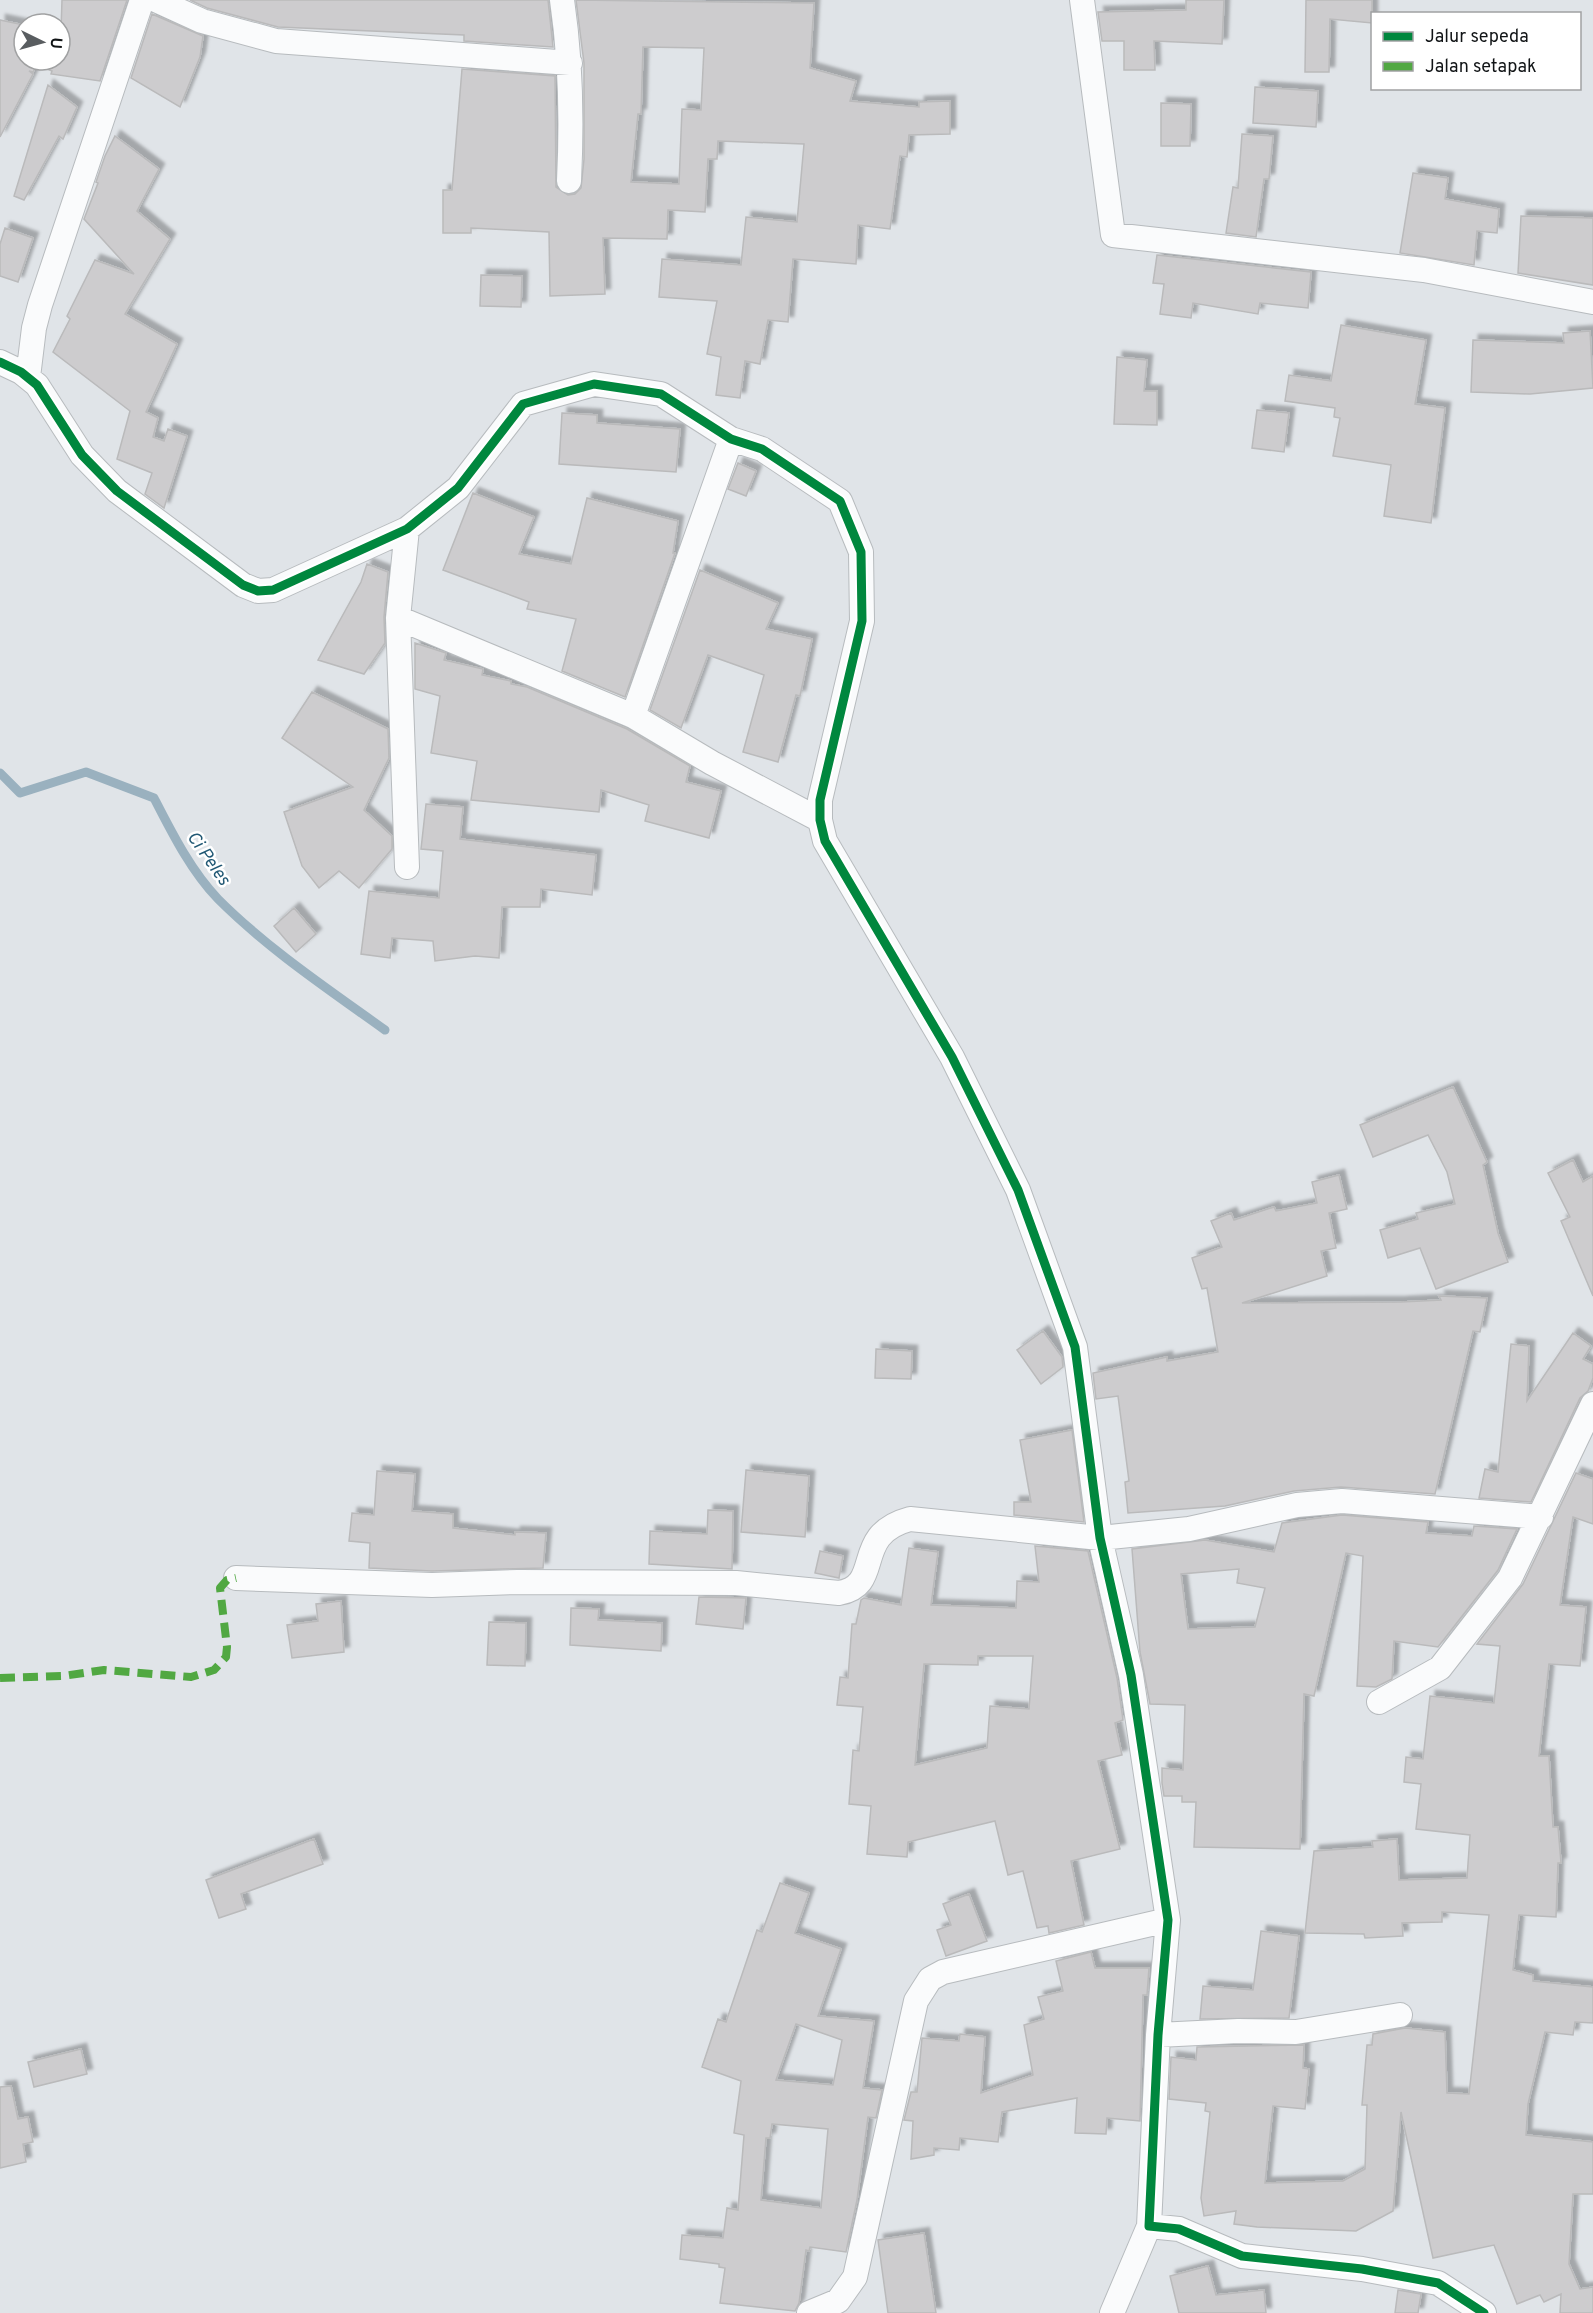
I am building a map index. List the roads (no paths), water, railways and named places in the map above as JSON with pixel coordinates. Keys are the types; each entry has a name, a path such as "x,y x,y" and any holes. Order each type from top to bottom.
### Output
{"street":[{"path":"27,377 34,328 40,305 142,0"},
{"path":"156,0 202,21 276,41 570,63"},
{"path":"562,0 570,63 572,109 569,182"},
{"path":"1082,0 1113,235 1424,270 1593,302"},
{"path":"0,362 38,385 82,455 117,491 243,585 258,591 273,590 407,529 458,488 523,404 594,384 661,394 731,439 762,449 840,501 861,552 862,621 820,800 820,820 825,841 952,1057 1018,1190 1075,1347 1101,1539 1131,1675 1168,1920 1158,2035 1149,2226 1112,2313"},
{"path":"633,716 731,439"},
{"path":"407,529 398,618 407,867"},
{"path":"398,618 633,716 712,763 820,820"},
{"path":"1379,1702 1440,1668 1510,1578 1593,1404"},
{"path":"236,1578 432,1585 518,1582 736,1583 839,1593 852,1591 860,1584 875,1539 883,1530 910,1519 1101,1539 1189,1529 1297,1505 1342,1501 1541,1517"},
{"path":"809,2313 838,2301 855,2277 916,2001 930,1979 943,1972 1168,1920"},
{"path":"1158,2035 1239,2031 1296,2032 1400,2015"},
{"path":"1149,2226 1179,2229 1242,2256 1362,2268 1438,2283 1484,2313"}],"waterway":[{"name":"Ci Peles","path":"0,773 20,793 86,772 154,798 191,864 218,899 278,952 385,1030"}]}
